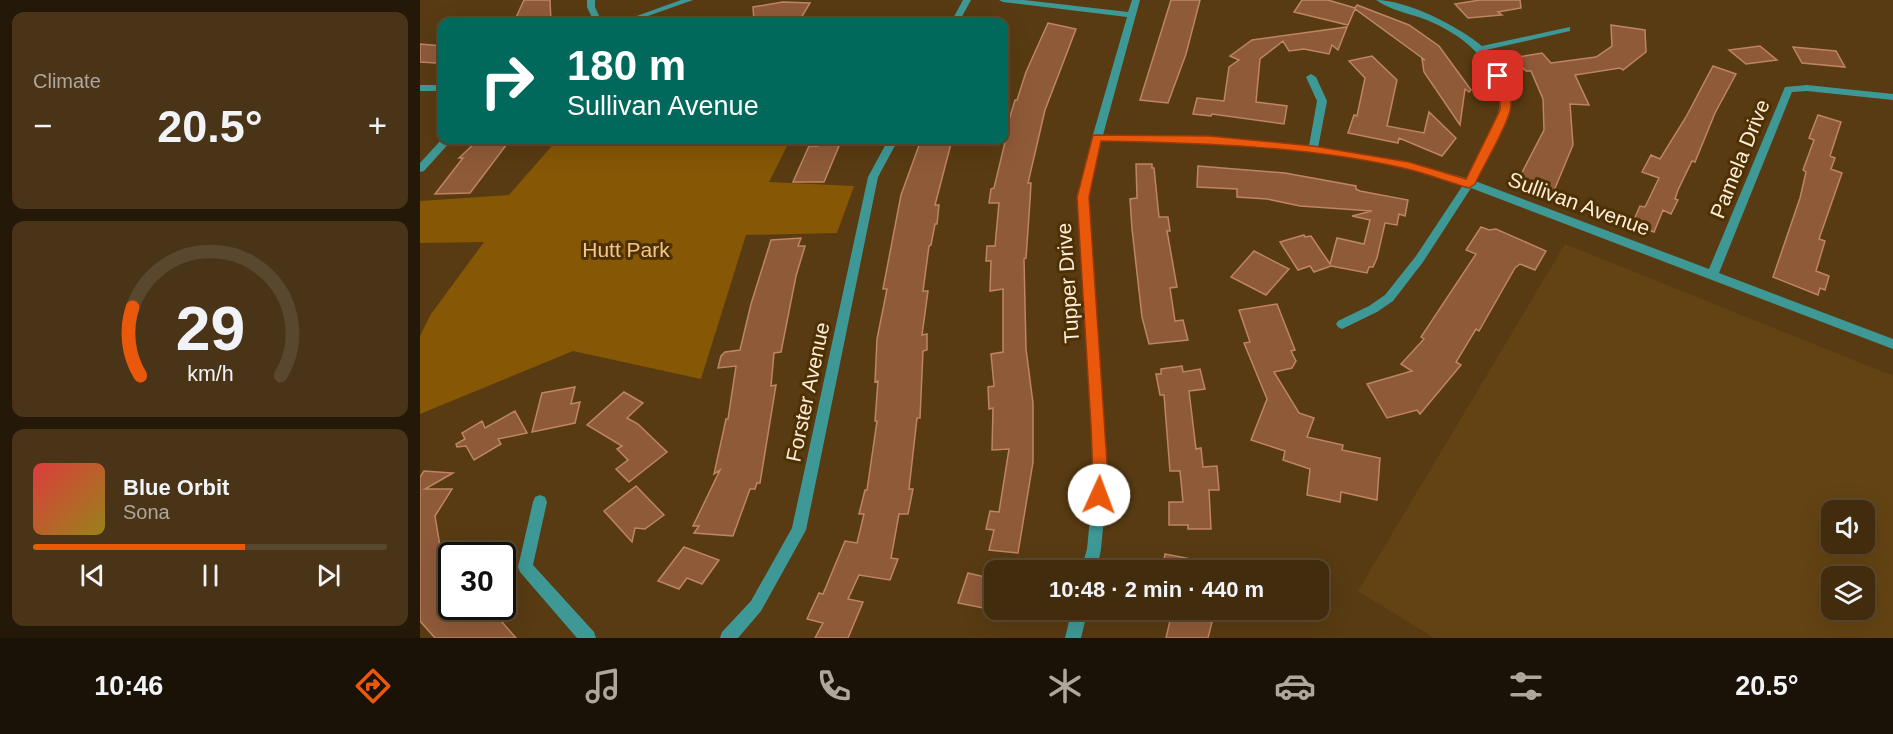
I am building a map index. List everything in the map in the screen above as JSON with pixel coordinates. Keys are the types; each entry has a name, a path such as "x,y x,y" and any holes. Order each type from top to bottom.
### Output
{"street":[{"path":"591,0 591,7 596,18"},
{"path":"636,18 689,0"},
{"path":"957,18 967,0"},
{"path":"1003,0 1130,15"},
{"name":"Tupper Drive","path":"1091,560 1101,477 1083,197 1096,138 1136,0"},
{"path":"1342,324 1387,300 1409,275 1469,184 1505,110 1505,94 1502,85 1480,49 1459,33 1415,12 1380,0"},
{"path":"1480,49 1567,29"},
{"path":"1311,78 1322,101 1313,150"},
{"path":"420,88 438,88"},
{"name":"Pamela Drive","path":"1713,274 1788,89 1807,88 1893,97"},
{"name":"Sullivan Avenue","path":"1096,138 1210,140 1313,150 1409,166 1469,184 1713,274 1893,344"},
{"path":"420,169 443,144"},
{"name":"Forster Avenue","path":"728,638 756,606 799,530 873,177 891,144"},
{"path":"540,502 525,567 588,638"},
{"path":"1073,638 1077,620"}],"shaded area":[{"path":"1565,244 1893,376 1893,638 1434,638 1358,591"}],"green space":[{"name":"Hutt Park","path":"554,144 788,144 769,182 854,186 837,233 746,235 701,379 573,351 420,414 420,336 431,314 484,242 420,243 420,201 509,195"}],"building":[{"path":"524,0 550,0 551,18 516,18"},
{"path":"1171,0 1200,0 1186,54 1168,103 1140,100"},
{"path":"1302,0 1328,0 1355,8 1357,5 1409,25 1439,46 1471,90 1469,92 1465,89 1460,125 1424,72 1422,59 1425,60 1355,9 1348,25 1294,12"},
{"path":"1480,0 1520,0 1521,8 1498,12 1502,15 1468,18 1455,4"},
{"path":"783,2 810,3 801,18 754,18 753,7"},
{"path":"1048,23 1076,29 1045,110 1028,183 1031,183 1026,258 1024,259 1026,349 1033,403 1033,462 1018,553 989,550 994,530 986,529 990,511 999,512 1009,449 992,450 993,408 989,409 988,387 994,386 991,354 1003,352 1003,289 990,291 991,261 986,261 987,246 995,246 999,203 989,203 991,189 994,188 1005,144 1008,144 1008,124 1026,72"},
{"path":"1611,25 1645,30 1646,52 1623,70 1620,68 1575,75 1589,105 1570,104 1573,145 1553,193 1541,188 1538,194 1515,186 1544,130 1543,99 1531,71 1526,71 1513,58 1542,53 1551,63 1596,57 1612,46"},
{"path":"1347,27 1338,50 1332,45 1329,54 1304,49 1289,51 1283,41 1260,59 1256,102 1287,106 1284,124 1212,114 1211,116 1193,114 1197,98 1224,101 1229,67 1239,60 1230,56 1252,40"},
{"path":"420,44 438,46 438,61 420,62"},
{"path":"1760,46 1777,60 1746,64 1729,50"},
{"path":"1793,47 1836,51 1845,67 1802,63"},
{"path":"1372,56 1397,80 1387,126 1424,133 1429,112 1456,138 1442,156 1399,138 1398,143 1348,133 1354,115 1357,116 1365,78 1349,61"},
{"path":"1713,66 1736,74 1715,113 1695,162 1692,161 1678,190 1675,199 1678,200 1671,214 1663,210 1654,232 1632,224 1640,206 1645,207 1659,178 1642,172 1651,155 1660,159"},
{"path":"1818,115 1841,122 1830,156 1835,158 1831,169 1842,173 1819,239 1825,241 1816,271 1829,276 1825,290 1820,288 1818,295 1773,277 1800,198 1806,172 1803,170 1814,140 1809,138"},
{"path":"474,144 507,144 470,193 435,194 463,158 459,158"},
{"path":"819,144 836,144 839,146 824,182 793,182 809,146"},
{"path":"920,144 951,144 935,205 939,205 937,224 935,224 929,246 923,291 928,291 922,335 927,334 927,350 923,351 920,418 917,418 909,489 913,489 908,514 899,514 891,558 898,559 890,580 859,575 848,599 863,602 848,638 815,638 823,623 807,619 819,593 823,594 845,541 857,543 864,514 859,514 865,490 867,490 877,421 875,421 878,381 875,382 877,339 887,289 883,289 901,195"},
{"path":"1136,164 1152,164 1154,168 1159,217 1168,217 1170,231 1167,231 1177,287 1170,288 1175,321 1183,320 1188,340 1149,344 1142,317 1132,229 1130,199 1137,198"},
{"path":"1198,166 1285,173 1356,186 1356,189 1360,191 1408,200 1405,216 1399,214 1397,225 1385,223 1377,258 1367,273 1331,266 1314,272 1310,266 1298,270 1280,242 1304,235 1305,237 1311,236 1330,264 1337,238 1364,244 1370,220 1352,216 1372,211 1300,206 1267,199 1237,197 1237,189 1197,187"},
{"path":"1481,227 1489,230 1496,229 1546,251 1535,270 1520,264 1515,268 1479,331 1476,329 1456,362 1461,365 1420,414 1417,410 1387,418 1367,384 1412,371 1401,364 1424,339 1421,337 1476,254 1466,250"},
{"path":"801,238 798,246 805,246 796,276 781,352 774,353 771,386 776,385 760,483 757,483 755,489 750,489 733,536 694,533 699,526 693,526 720,470 714,474 726,419 728,419 736,366 718,368 721,356 725,352 740,350 751,304 771,240"},
{"path":"1254,251 1289,269 1266,295 1231,277"},
{"path":"1277,304 1295,350 1291,351 1296,361 1292,368 1274,372 1299,413 1314,418 1307,437 1343,445 1342,450 1380,458 1377,500 1341,492 1340,502 1307,495 1310,469 1283,460 1285,451 1251,440 1267,399 1244,343 1250,342 1239,310"},
{"path":"1182,366 1183,372 1200,369 1205,389 1189,391 1196,449 1201,448 1203,467 1217,466 1219,490 1209,490 1211,529 1188,529 1188,525 1169,525 1169,502 1183,502 1180,471 1170,471 1164,395 1160,395 1156,374 1161,374 1161,369"},
{"path":"575,387 571,404 580,402 575,423 532,432 542,393"},
{"path":"624,392 643,403 627,418 638,424 667,452 629,482 616,469 628,460 617,449 622,446 587,425"},
{"path":"515,411 527,433 498,439 501,444 474,460 466,446 457,447 456,444 465,439 462,433 482,421 485,428"},
{"path":"424,471 453,473 425,489 452,489 435,516 439,542 438,620 500,620 516,638 435,638 420,621 420,477"},
{"path":"636,486 664,515 645,529 635,528 632,542 604,511"},
{"path":"684,547 719,560 702,584 687,578 679,589 658,581"},
{"path":"1165,554 1196,560 1164,560"},
{"path":"968,573 984,577 984,608 958,603"},
{"path":"1170,620 1212,622 1208,638 1166,638"}],"route":[{"path":"1099,495 1101,477 1099,426 1083,197 1096,138 1210,140 1313,150 1409,166 1469,184 1505,110 1505,94 1498,76"}]}
